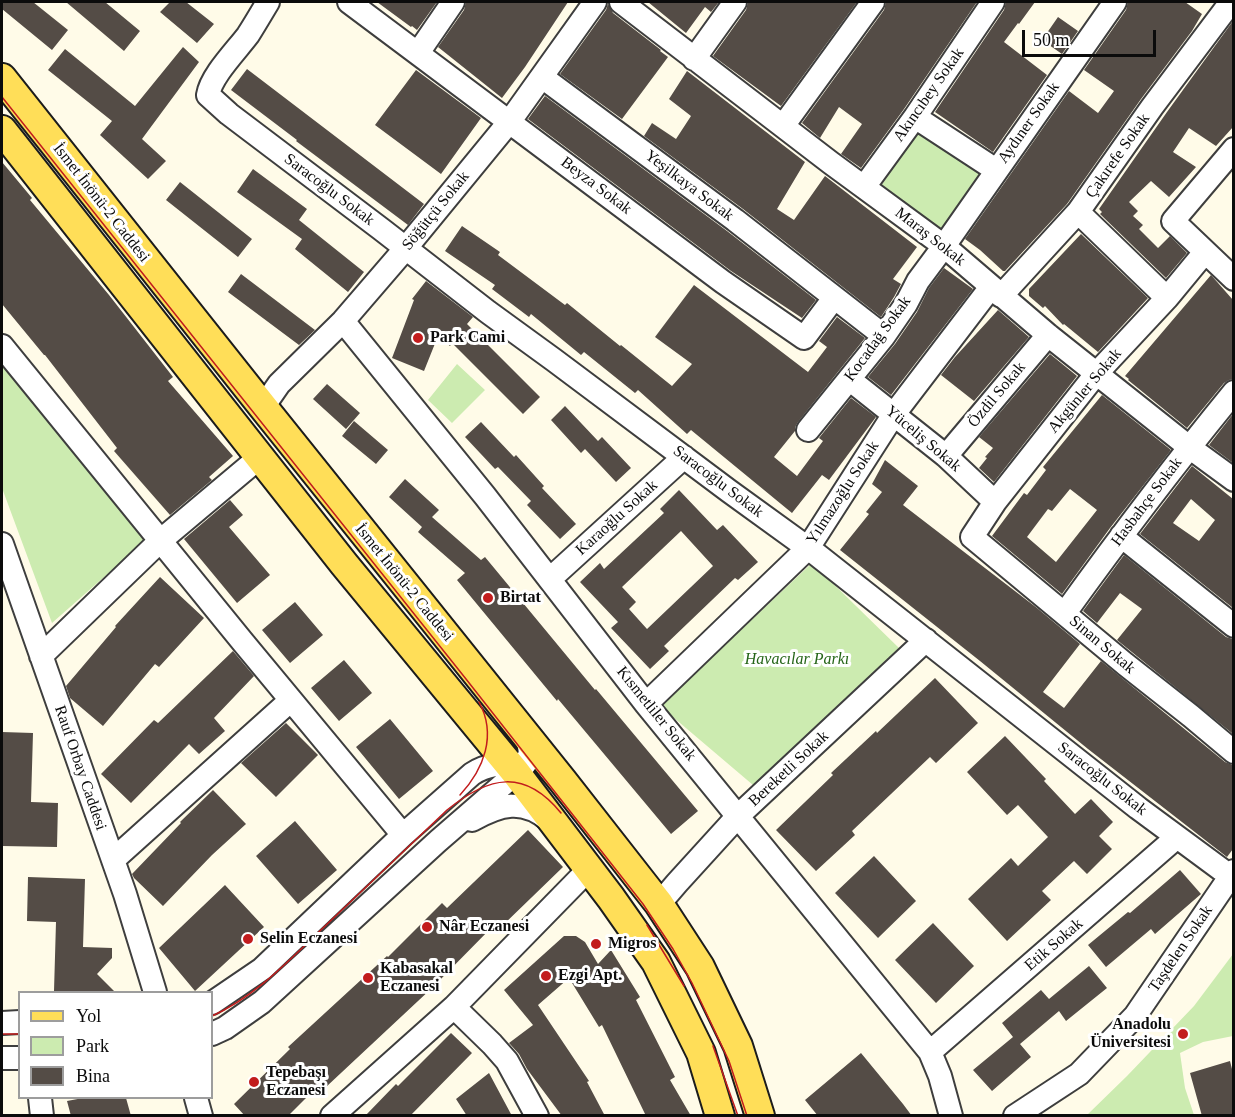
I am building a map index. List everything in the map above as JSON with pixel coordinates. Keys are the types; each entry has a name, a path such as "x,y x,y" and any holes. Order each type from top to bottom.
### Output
{"main road":[{"name":"İsmet İnönü-2 Caddesi","path":"2,78 524,731 659,904 700,967 738,1046 760,1116"},
{"name":"İsmet İnönü-2 Caddesi","path":"2,130 388,618 473,719 517,767 560,831 656,962 701,1053 720,1116"}],"street":[{"name":"Saracoğlu Sokak","path":"268,2 209,89 208,95 229,114 488,312 808,548 1138,808 1232,874"},
{"name":"Beyza Sokak","path":"349,2 723,282 804,338 834,298"},
{"path":"418,53 453,2"},
{"name":"Söğütçü Sokak","path":"263,407 279,384 344,321 510,121 595,2"},
{"name":"Maraş Sokak","path":"621,2 944,246 1096,374 1233,480"},
{"path":"694,59 735,2"},
{"path":"783,126 873,2"},
{"name":"Akıncıbey Sokak","path":"864,187 993,2"},
{"name":"Aydıner Sokak","path":"944,246 1115,2"},
{"name":"Çakırefe Sokak","path":"996,291 1078,212 1227,6"},
{"name":"Yeşilkaya Sokak","path":"542,76 735,220 884,336"},
{"path":"915,117 996,170"},
{"path":"1233,149 1173,221 1233,279"},
{"path":"1078,212 1167,298"},
{"name":"Kocadağ Sokak","path":"808,430 884,336 906,304 918,281 944,246"},
{"name":"Akgünler Sokak","path":"972,537 995,502 1096,374 1167,298 1205,252"},
{"name":"Yılmazoğlu Sokak","path":"646,704 808,548 894,414 996,291"},
{"name":"Kısmetliler Sokak","path":"344,321 478,487 646,704 930,1052 940,1076 951,1116"},
{"name":"Özdil Sokak","path":"946,456 1048,335"},
{"path":"2,346 403,835"},
{"name":"Yüceliş Sokak","path":"849,379 946,456 995,502"},
{"name":"Hasbahçe Sokak","path":"1065,613 1120,536 1233,392"},
{"path":"41,656 160,541 260,457"},
{"name":"Karaoğlu Sokak","path":"550,579 684,458"},
{"path":"1120,536 1233,626"},
{"name":"Sinan Sokak","path":"972,537 1233,752"},
{"name":"Rauf Orbay Caddesi","path":"2,544 6,567 41,656 113,860 154,991"},
{"name":"Bereketli Sokak","path":"659,904 738,816 926,640"},
{"path":"113,860 291,700"},
{"path":"464,781 481,754 479,734 473,719"},
{"path":"213,1034 225,1028 262,1002 517,767 529,759 530,745 524,731"},
{"path":"213,1002 262,969 403,835 480,769 492,764 517,767 538,765 546,767 562,780"},
{"path":"438,841 482,815 508,806 529,807 540,813 560,831"},
{"name":"Etik Sokak","path":"930,1052 1177,837"},
{"path":"332,1115 454,1007 589,868"},
{"name":"Taşdelen Sokak","path":"1015,1116 1079,1074 1135,1016 1232,874"},
{"path":"454,1007 507,1060 537,1116"},
{"path":"2,1023 18,1022"},
{"path":"2,1058 18,1059"},
{"path":"40,1099 42,1116"},
{"path":"196,1099 201,1116"}],"green space":[{"path":"920,128 986,169 937,235 879,189"},
{"path":"2,362 146,540 52,623 2,488"},
{"path":"457,364 485,390 452,423 428,400"},
{"name":"Havacılar Parkı","path":"812,563 899,648 753,785 660,706"},
{"path":"1233,954 1233,1036 1203,1042 1180,1053 1185,1088 1194,1115 1087,1115 1194,1006"}],"building":[{"path":"2,2 33,2 68,30 52,50 2,9"},
{"path":"66,2 105,2 140,31 124,51"},
{"path":"170,2 186,2 214,24 197,43 160,12"},
{"path":"377,2 437,2 417,30"},
{"path":"466,2 568,2 502,98 438,47 464,10"},
{"path":"648,2 719,2 711,12 705,7 686,33"},
{"path":"748,2 857,2 781,106 713,56 746,10"},
{"path":"886,2 977,2 861,168 841,154 862,124 839,107 820,138 802,123 884,10"},
{"path":"1006,2 1035,2 1004,42 1047,75 993,152 935,112 1004,10"},
{"path":"1128,2 1185,2 1202,14 1067,204 1003,271 965,239 1069,91 1098,113 1114,91 1084,70 1126,10"},
{"path":"608,4 613,13 668,57 622,119 560,74"},
{"path":"1058,17 1078,31 1062,54 1042,40"},
{"path":"1233,21 1233,127 1216,146 1189,128 1173,152 1196,167 1169,197 1151,181 1129,202 1138,211 1133,216 1143,225 1139,229 1158,248 1170,236 1187,253 1166,278 1100,214 1102,212 1099,209"},
{"path":"183,47 199,62 142,139 166,161 148,179 100,135 112,121 48,70 65,49 135,106"},
{"path":"247,69 424,204 408,225 231,90"},
{"path":"416,70 481,118 441,174 375,125"},
{"path":"687,71 805,162 777,209 794,220 825,176 917,247 893,279 901,284 881,317 743,209 644,136 652,123 676,139 691,116 669,99"},
{"path":"545,96 816,300 802,318 731,271 528,119"},
{"path":"2,162 173,377 168,381 233,456 209,477 212,480 170,515 114,451 117,448 2,304"},
{"path":"253,169 307,209 299,220 364,272 348,292 295,249 302,239 237,192"},
{"path":"180,182 252,239 238,257 166,200"},
{"path":"462,226 500,252 498,255 565,305 567,303 672,386 692,364 655,337 694,285 808,372 827,347 819,341 837,317 865,338 798,422 795,431 774,457 797,476 823,441 819,438 851,398 876,417 829,480 822,475 792,513 691,430 687,434 638,390 635,393 584,352 581,355 531,314 529,317 492,289 495,285 445,251"},
{"path":"1081,234 1148,298 1098,352 1063,325 1045,306 1043,308 1029,296 1029,289"},
{"path":"944,268 973,289 891,395 868,377 895,344"},
{"path":"241,274 315,330 299,345 228,292"},
{"path":"1211,275 1233,300 1233,379 1224,383 1187,428 1125,376"},
{"path":"426,281 473,317 467,324 540,397 523,414 452,343 450,346 438,336 424,371 392,358 414,300 412,299"},
{"path":"998,310 1029,337 974,401 941,375"},
{"path":"1050,354 1077,376 994,482 979,468 993,448 979,437"},
{"path":"327,384 360,413 346,429 313,399"},
{"path":"1102,395 1171,450 1062,594 992,536 1024,493 1027,495 1046,470 1043,467","holes":["1070,489 1097,510 1056,562 1027,537 1048,509 1052,511"]},
{"path":"565,406 598,441 602,437 631,468 616,482 585,449 581,453 551,420"},
{"path":"1233,414 1233,463 1209,445"},
{"path":"354,421 388,450 376,464 342,436"},
{"path":"481,422 514,457 516,455 544,486 542,488 576,524 560,539 527,505 531,501 498,467 495,469 465,437"},
{"path":"885,460 918,486 903,505 1080,644 1043,692 1064,708 1101,661 1225,762 1233,765 1233,849 1227,857 840,550 869,514 866,512 882,492 872,484"},
{"path":"1192,466 1233,499 1233,608 1140,534","holes":["1191,499 1215,520 1199,541 1173,523"]},
{"path":"405,479 439,510 432,517 481,560 485,557 698,811 671,834 457,580 465,573 418,532 422,527 389,497"},
{"path":"679,490 717,530 723,525 758,562 738,580 735,578 664,646 669,651 650,669 611,628 618,622 580,582 600,563 604,569 664,513 660,509","holes":["681,531 713,566 647,629 629,609 636,602 622,587"]},
{"path":"230,500 243,515 229,527 270,575 237,603 184,539"},
{"path":"1124,555 1226,637 1233,639 1233,734 1117,640 1142,609 1120,593 1097,623 1083,611"},
{"path":"160,577 204,618 159,667 155,664 103,726 70,698 66,686 115,626"},
{"path":"295,602 323,635 290,663 262,630"},
{"path":"233,651 254,676 214,718 225,731 199,754 189,744 131,803 101,774 154,720 158,723"},
{"path":"344,660 372,693 339,721 311,688"},
{"path":"935,678 978,723 936,763 930,757 852,831 855,835 816,871 776,830 833,775 831,773"},
{"path":"390,719 433,771 399,799 356,747"},
{"path":"286,723 318,755 276,797 241,763"},
{"path":"2,732 33,733 31,802 58,803 57,847 2,846"},
{"path":"1005,736 1075,814 1091,799 1113,822 1099,836 1112,849 1087,874 1074,861 1042,891 1051,900 1007,941 968,899 1011,858 1018,866 1048,837 1018,805 1007,815 967,772"},
{"path":"213,790 246,824 212,855 163,906 132,874"},
{"path":"295,821 337,870 298,904 256,856"},
{"path":"528,830 563,867 500,928 496,923 433,987 326,1087 321,1083 288,1116 245,1116 234,1104 290,1049 288,1047 388,957 442,903 447,908"},
{"path":"874,856 916,901 878,938 835,893"},
{"path":"1180,870 1201,894 1155,934 1151,929 1106,967 1088,945"},
{"path":"28,877 85,879 83,947 112,948 112,958 97,974 114,991 54,991 56,922 27,921"},
{"path":"225,885 264,927 195,991 159,948"},
{"path":"933,923 974,966 936,1003 895,960"},
{"path":"564,936 576,936 585,942 598,964 611,950 640,997 636,1000 675,1077 670,1080 691,1116 646,1116 602,1025 599,1027 569,978 538,1005 589,1081 587,1082 605,1116 562,1116 527,1069 519,1054 509,1043 533,1025 504,990"},
{"path":"1089,966 1107,988 1066,1021 1059,1011 1020,1044 1031,1057 992,1091 973,1070 1013,1037 1002,1023 1041,990 1049,999"},
{"path":"451,1033 472,1053 410,1116 365,1116 396,1084 398,1086"},
{"path":"861,1053 912,1116 818,1116 805,1100"},
{"path":"1230,1061 1233,1073 1233,1116 1202,1116 1190,1073"},
{"path":"489,1073 512,1116 467,1116 456,1099"},
{"path":"126,1099 131,1116 71,1116 67,1101"}],"tram line":[{"path":"2,97 643,904 692,983 729,1061 747,1116"},
{"path":"460,795 476,774 485,751 487,727 479,702"},
{"path":"213,1016 243,999 271,977 447,810 477,790 492,784 520,783 547,799 561,813"},
{"path":"647,925 684,986"},
{"path":"2,1034 18,1034"},
{"path":"713,1046 738,1116"}],"place":[{"name":"Park Cami","path":"418,338"},
{"name":"Birtat","path":"488,598"},
{"name":"Nâr Eczanesi","path":"427,927"},
{"name":"Selin Eczanesi","path":"248,939"},
{"name":"Migros","path":"596,944"},
{"name":"Ezgi Apt.","path":"546,976"},
{"name":"Kabasakal Eczanesi","path":"368,978"},
{"name":"Anadolu Üniversitesi","path":"1183,1034"},
{"name":"Tepebaşı Eczanesi","path":"254,1082"}]}
